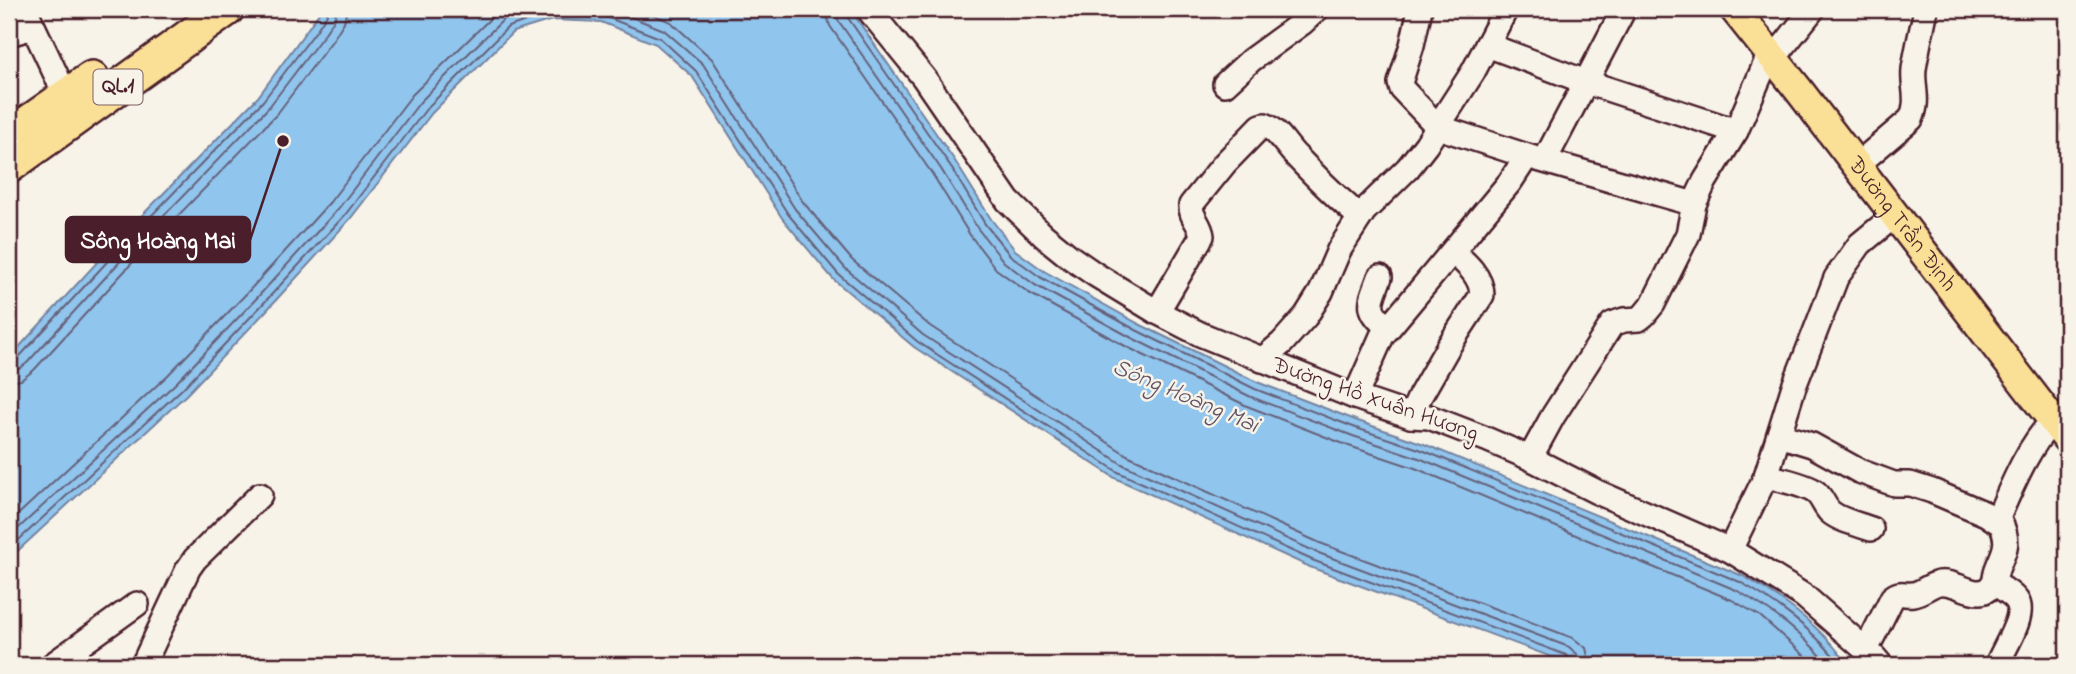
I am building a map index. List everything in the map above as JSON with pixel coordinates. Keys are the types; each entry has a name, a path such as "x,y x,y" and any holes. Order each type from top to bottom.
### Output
{"highway":[{"name":"QL.1","path":"9,136 192,9"},
{"name":"QL.1","path":"9,166 227,9"}],"main road":[{"name":"Đường Trần Định","path":"1734,9 2061,425"}],"street":[{"name":"Đường Hồ Xuân Hương","path":"869,9 930,88 1008,201 1070,257 1157,312 1200,334 1355,397 1410,416 1429,417 1530,458 1597,492 1730,550 1804,596 1874,658"},
{"path":"1225,84 1251,60 1317,9"},
{"path":"1420,9 1400,83 1402,89 1438,127 1694,204"},
{"path":"1262,360 1282,343 1306,316 1321,292 1339,250 1360,216 1378,194 1408,168 1438,127 1468,81 1506,9"},
{"path":"1355,397 1378,344 1388,328 1510,182 1536,158 1586,82 1623,9"},
{"path":"1530,458 1608,329 1616,322 1639,319 1653,304 1688,233 1694,204 1705,181 1736,131 1772,56 1813,9"},
{"path":"1857,166 1911,119 1916,109 1914,72 1926,9"},
{"path":"9,34 29,18 66,96"},
{"path":"1487,45 1586,82 1736,131"},
{"path":"1157,312 1202,236 1191,205 1225,163 1261,126 1272,128 1292,153 1360,216"},
{"path":"1730,550 1766,476 1793,389 1836,278 1860,244 1895,215"},
{"path":"1410,416 1448,347 1482,295 1483,290 1475,274 1453,252"},
{"path":"1380,277 1371,308 1372,313 1388,328"},
{"path":"1997,520 2008,492 2040,434 2061,425"},
{"path":"1779,435 1812,445 1860,471 1894,484 1910,484 1932,491 1997,520 2004,529 2006,541 2003,558 1995,580 1988,589 1971,592 1940,583 1914,594 1895,594 1874,658"},
{"path":"1766,476 1799,484 1814,491 1821,496 1831,513 1871,529"},
{"path":"143,665 188,569 260,495"},
{"path":"1995,580 1998,586 2016,600 2020,609 2016,625 1997,665"},
{"path":"52,665 137,604"}],"water":[{"path":"322,9 850,9 955,161 991,219 1015,250 1044,271 1139,324 1257,382 1424,444 1743,576 1814,626 1848,665 1573,665 1310,567 1115,478 914,347 833,279 782,218 692,76 656,44 601,22 552,20 513,32 432,113 350,219 187,394 9,559 9,358 113,245 258,97"}],"place":[{"name":"Sông Hoàng Mai","path":"283,141"}]}
